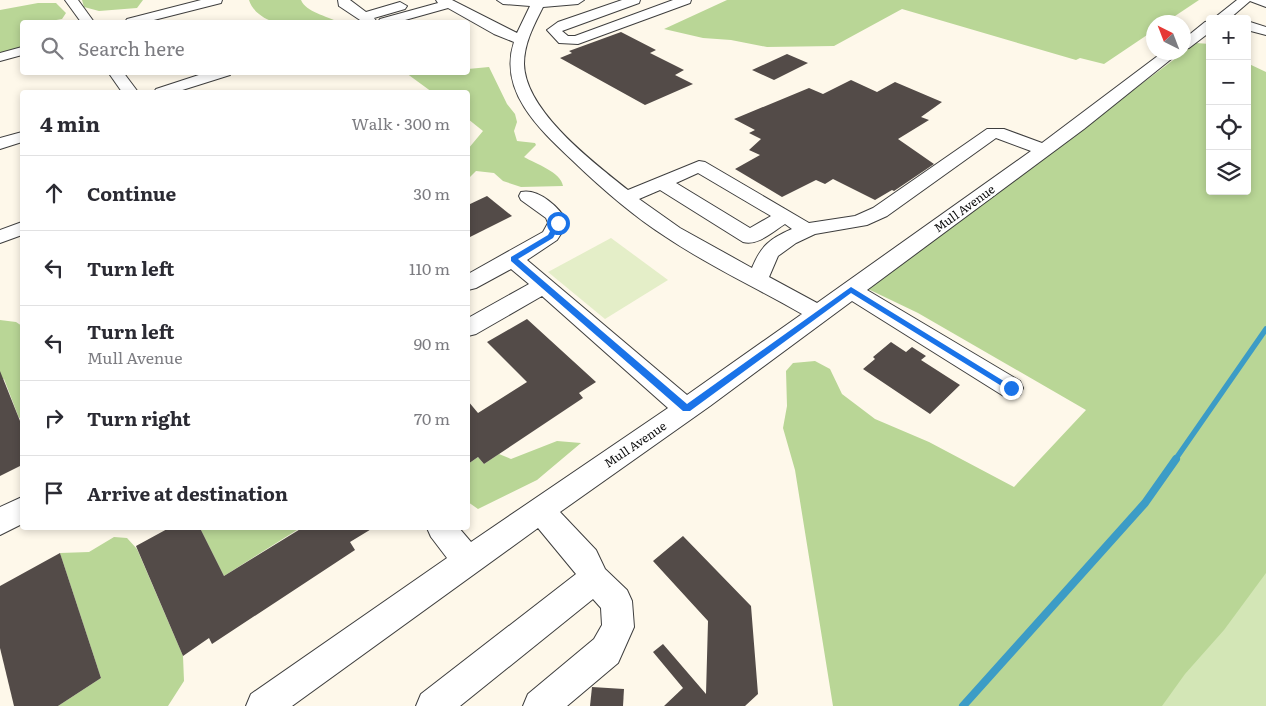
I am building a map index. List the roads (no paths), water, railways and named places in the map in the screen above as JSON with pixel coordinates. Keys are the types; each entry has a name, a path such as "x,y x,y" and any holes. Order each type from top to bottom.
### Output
{"street":[{"path":"71,0 86,20"},
{"path":"140,20 216,0"},
{"path":"347,4 378,0"},
{"path":"347,4 367,20 420,0"},
{"path":"503,0 538,3 578,0"},
{"path":"634,0 563,25 554,30 562,40 567,42 578,40 685,0"},
{"path":"1222,0 1242,2"},
{"path":"1256,0 1266,3"},
{"path":"391,20 443,1 498,31 522,40"},
{"path":"1228,15 1242,2"},
{"path":"538,3 518,48 518,75 525,94 539,119 613,189 687,242 818,313"},
{"path":"1266,13 1260,18 1266,22"},
{"path":"1251,26 1266,31"},
{"path":"1191,40 1206,29"},
{"path":"0,57 20,52"},
{"name":"Mull Avenue","path":"263,706 686,409 1044,150 1162,60"},
{"path":"117,75 128,90"},
{"path":"168,90 216,75"},
{"path":"757,280 769,252 789,238 806,231 860,221 880,212 993,133 1004,134 1044,150"},
{"path":"0,144 20,138"},
{"path":"626,198 699,166 785,216 806,231"},
{"path":"661,182 750,237 785,216"},
{"path":"470,282 513,259 550,236 558,223 554,215 528,196"},
{"path":"0,237 20,229"},
{"path":"513,259 686,409"},
{"path":"470,327 544,285"},
{"path":"851,290 1011,388"},
{"path":"540,510 585,560 594,579 616,601 618,627 606,651 540,706"},
{"path":"0,522 20,511"},
{"path":"443,530 468,561"},
{"path":"433,706 594,579"}],"waterway":[{"path":"1175,460 1266,329"},
{"path":"963,706 1145,503 1176,459"}]}
